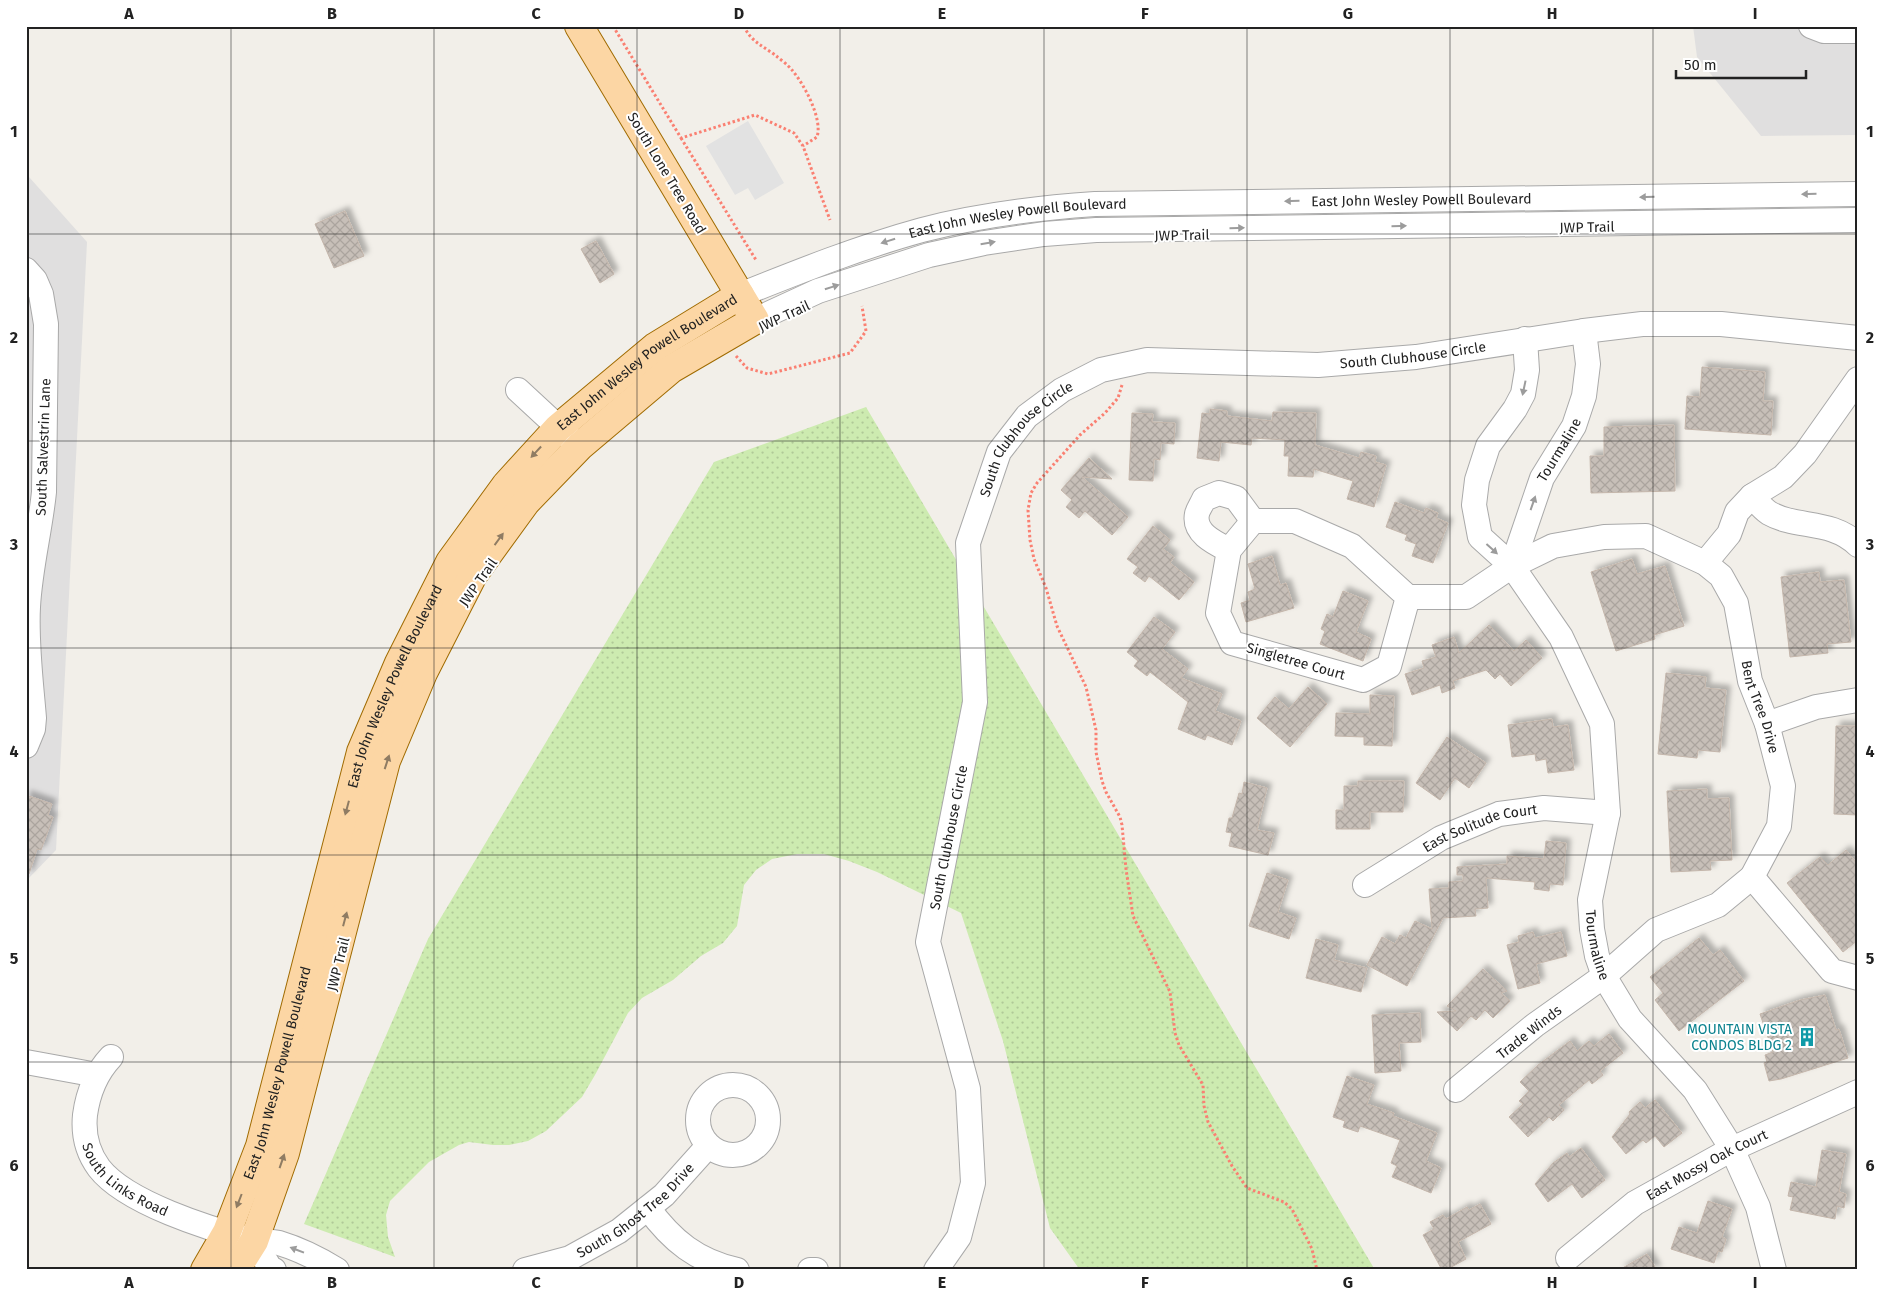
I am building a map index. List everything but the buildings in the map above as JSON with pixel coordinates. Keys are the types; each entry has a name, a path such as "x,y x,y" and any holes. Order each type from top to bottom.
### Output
{"main road":[{"name":"South Lone Tree Road","path":"579,26 754,320"},
{"name":"East John Wesley Powell Boulevard","path":"205,1270 227,1232 260,1146 362,752 399,663 450,562 506,485 558,428 655,347 740,294"},
{"name":"East John Wesley Powell Boulevard","path":"236,1270 254,1241 285,1153 386,761 422,673 473,575 526,502 580,446 670,369 754,320"}],"street":[{"path":"1811,26 1824,31 1858,31"},
{"name":"East John Wesley Powell Boulevard","path":"740,294 809,267 922,230 1041,208 1095,204 1858,194"},
{"name":"East John Wesley Powell Boulevard","path":"754,320 818,291 929,255 984,243 1044,234 1096,230 1858,220"},
{"name":"South Salvestrin Lane","path":"26,270 35,280 41,294 46,324 44,492 30,580 28,607 28,638 34,718 33,729 26,746"},
{"name":"South Clubhouse Circle","path":"936,1270 959,1237 973,1183 968,1089 928,942 975,702 968,543 999,452 1027,416 1062,390 1101,370 1147,360 1318,365 1416,357 1525,339 1642,324 1721,324 1858,338"},
{"name":"Tourmaline","path":"1512,566 1542,478 1574,426 1584,396 1588,364 1584,331"},
{"name":"Tourmaline","path":"1525,339 1527,370 1523,394 1515,409 1488,446 1477,480 1474,505 1480,537 1512,566 1561,637 1602,724 1608,813 1590,900 1592,929 1597,956 1604,976 1630,1018 1695,1090 1732,1149 1758,1206 1774,1270"},
{"path":"1705,563 1729,534 1737,512 1752,496 1784,477 1805,454 1858,379"},
{"path":"518,390 580,446"},
{"path":"1229,550 1209,540 1200,530 1197,515 1204,499 1219,493 1236,498 1252,522 1295,521 1352,546 1408,597 1466,597 1512,566"},
{"path":"1752,496 1768,512 1783,519 1832,528 1858,545"},
{"name":"Singletree Court","path":"1252,522 1229,550 1218,613 1232,643 1363,680 1389,666 1408,597"},
{"name":"Bent Tree Drive","path":"1512,566 1553,546 1604,537 1646,536 1705,563 1721,576 1736,604 1750,681 1767,724 1783,786 1779,826 1752,877 1718,905 1656,930 1604,976"},
{"path":"1767,724 1816,707 1858,700"},
{"name":"East Solitude Court","path":"1365,885 1441,838 1499,814 1544,808 1608,813"},
{"path":"1752,877 1832,971 1858,978"},
{"name":"Trade Winds","path":"1456,1090 1536,1025 1604,976"},
{"name":"South Links Road","path":"26,1062 104,1066 89,1095 84,1131 90,1153 100,1170 121,1188 166,1212 254,1241 277,1243 316,1258 337,1270"},
{"name":"East Mossy Oak Court","path":"1568,1258 1635,1203 1732,1149 1858,1092"},
{"name":"South Ghost Tree Drive","path":"525,1270 570,1258 619,1231 664,1195 708,1146"},
{"path":"648,1208 659,1224 679,1244 707,1260 737,1270"},
{"path":"254,1241 270,1268 274,1270"},
{"path":"810,1270 816,1270"}],"path":[{"path":"613,26 756,260"},
{"path":"744,26 747,33 756,42 774,54 792,70 812,103 819,131 817,137 803,146"},
{"path":"681,138 756,115 794,134 803,146 830,220"},
{"path":"742,350 734,354 747,368 768,374 850,353 866,331 862,306"},
{"path":"1122,381 1118,398 1105,413 1080,435 1037,483 1031,493 1028,510 1030,540 1034,559 1046,588 1056,626 1086,687 1096,730 1096,752 1102,781 1122,825 1133,916 1170,992 1175,1033 1179,1045 1203,1085 1205,1094 1204,1106 1208,1122 1232,1166 1247,1188 1278,1199 1292,1209 1312,1249 1317,1270"}],"shaded area":[{"path":"1693,26 1858,26 1858,135 1761,136 1697,57"},
{"path":"748,121 784,183 755,200 748,188 735,195 706,146"},
{"path":"29,177 87,242 56,850 26,881 26,178"}],"green space":[{"path":"866,407 1375,1270 1080,1270 1050,1228 1003,1041 961,913 877,872 824,854 797,854 772,859 756,870 744,885 737,926 723,943 701,956 673,980 642,998 628,1013 582,1097 546,1131 528,1141 509,1145 469,1142 459,1145 429,1162 390,1201 386,1215 388,1237 395,1257 304,1224 428,939 714,462"}],"place":[{"name":"MOUNTAIN VISTA CONDOS BLDG 2","path":"1807,1037"}]}
